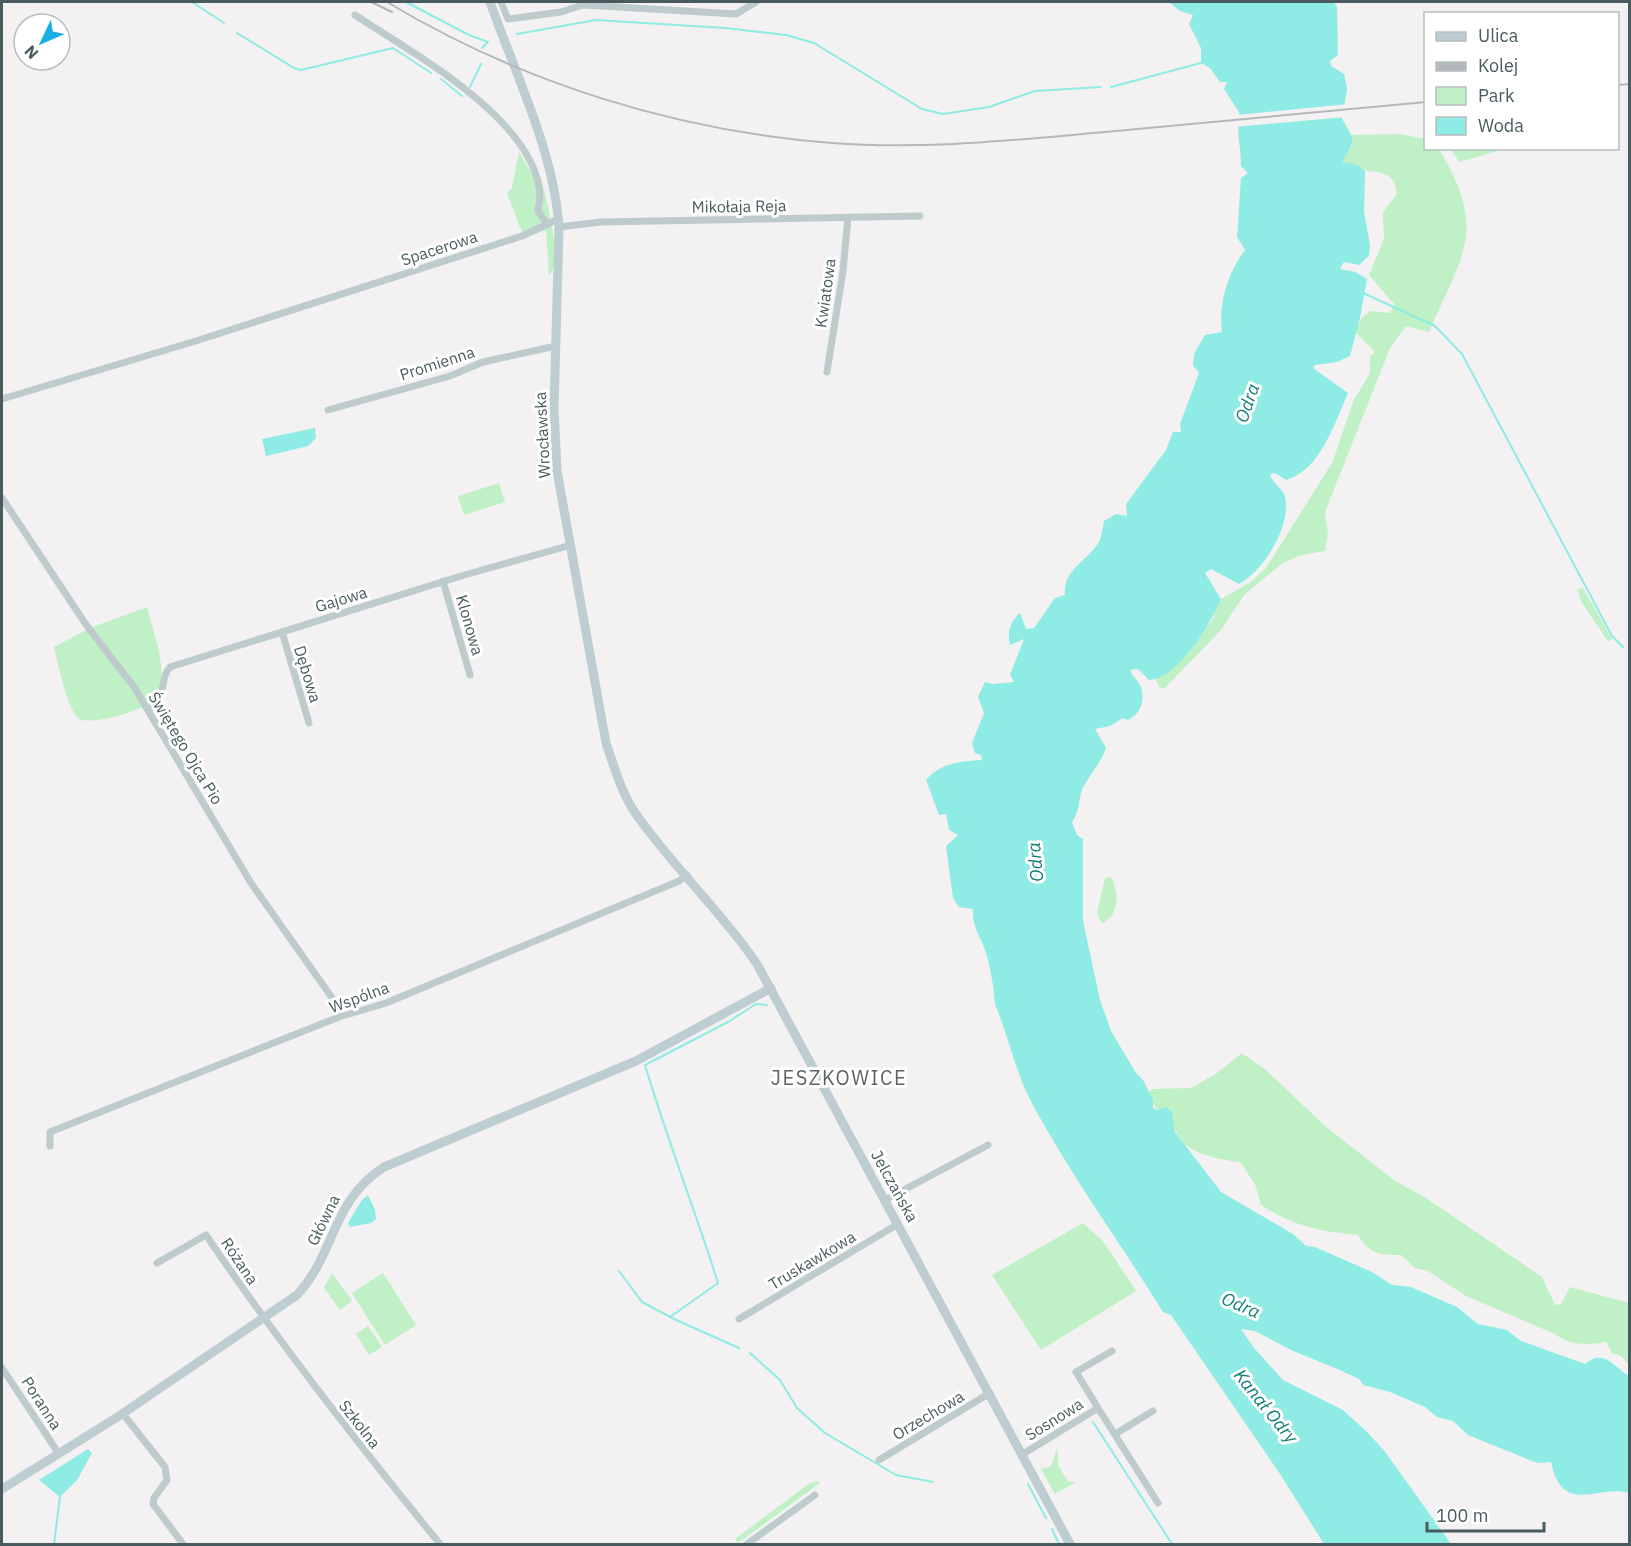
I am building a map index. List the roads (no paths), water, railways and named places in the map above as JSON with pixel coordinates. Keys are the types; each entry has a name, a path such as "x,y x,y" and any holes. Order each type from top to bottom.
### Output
{"main road":[{"name":"Wrocławska","path":"490,2 554,188 559,223 554,409 558,471 606,743 615,772 636,814 671,856"},
{"name":"Jelczańska","path":"671,856 728,923 771,988 1070,1545"},
{"name":"Główna","path":"2,1488 123,1414 297,1295 306,1285 347,1203 368,1178 384,1167 636,1061 771,988"}],"street":[{"path":"501,2 508,19 561,12 587,3 736,14 756,2"},
{"path":"355,15 455,79 521,144 539,187 541,202 538,211 547,224"},
{"name":"Mikołaja Reja","path":"559,223 920,216"},
{"name":"Kwiatowa","path":"827,372 843,271 848,217"},
{"name":"Spacerowa","path":"2,399 522,236 547,224 559,223"},
{"name":"Promienna","path":"328,410 450,376 483,362 556,346"},
{"name":"Świętego Ojca Pio","path":"2,498 67,598 119,666 149,712 251,883 335,1002 339,1017"},
{"name":"Gajowa","path":"149,712 151,704 161,693 163,677 170,667 444,581 571,545"},
{"name":"Klonowa","path":"444,581 470,675"},
{"name":"Dębowa","path":"282,632 309,723"},
{"name":"Wspólna","path":"50,1146 50,1132 339,1017 386,1003 687,875"},
{"path":"885,1200 988,1145"},
{"name":"Truskawkowa","path":"739,1319 898,1224"},
{"name":"Różana","path":"157,1263 206,1235 262,1319"},
{"name":"Szkolna","path":"262,1319 351,1435 440,1545"},
{"name":"Sosnowa","path":"1112,1351 1076,1372 1158,1503"},
{"name":"Poranna","path":"2,1368 59,1454"},
{"name":"Orzechowa","path":"879,1460 990,1393"},
{"name":"Sosnowa","path":"1023,1454 1098,1407"},
{"path":"1115,1434 1153,1411"},
{"path":"123,1414 165,1467 167,1480 154,1498 153,1504 183,1545"},
{"path":"747,1545 815,1495"}],"water":[{"path":"1169,2 1334,2 1337,7 1338,55 1330,61 1331,66 1344,74 1347,89 1342,119 1352,138 1352,145 1342,162 1358,165 1365,171 1364,212 1370,245 1369,256 1359,265 1344,262 1340,269 1355,272 1367,279 1350,356 1337,362 1315,365 1313,368 1348,393 1332,431 1317,456 1298,475 1286,480 1275,473 1270,474 1284,494 1286,508 1280,534 1274,546 1257,569 1239,584 1211,569 1205,573 1221,599 1202,635 1171,671 1160,677 1149,680 1138,669 1130,670 1141,687 1142,702 1139,711 1128,720 1123,718 1110,726 1095,729 1106,748 1082,790 1078,810 1072,822 1077,835 1083,839 1083,921 1100,1000 1111,1031 1136,1073 1143,1080 1153,1100 1153,1108 1158,1110 1166,1107 1172,1112 1175,1132 1221,1192 1293,1234 1306,1246 1315,1247 1372,1272 1392,1285 1411,1287 1457,1307 1478,1324 1507,1330 1521,1341 1585,1364 1603,1358 1629,1376 1629,1493 1618,1491 1573,1494 1564,1489 1556,1479 1551,1462 1537,1463 1468,1435 1453,1421 1437,1417 1425,1407 1390,1392 1363,1385 1359,1379 1291,1350 1255,1331 1241,1329 1254,1348 1283,1380 1343,1410 1369,1434 1386,1453 1451,1544 1324,1544 1280,1474 1171,1315 1163,1312 1064,1159 1028,1095 995,1004 988,962 974,922 973,909 959,907 953,898 946,846 958,835 949,830 946,814 939,815 926,780 944,766 982,760 981,755 975,753 972,743 984,713 978,697 985,682 993,684 1014,682 1010,675 1024,639 1010,645 1009,632 1012,623 1020,613 1026,629 1034,628 1055,598 1065,595 1065,586 1072,571 1100,540 1104,521 1116,514 1127,516 1126,504 1166,450 1173,432 1181,432 1180,424 1199,373 1193,365 1194,354 1205,335 1222,332 1223,300 1229,278 1245,250 1237,237 1241,178 1248,173 1241,166 1239,112 1224,89 1227,82 1220,82 1210,68 1201,63 1201,48 1189,24 1193,15 1180,11"},
{"path":"315,428 316,438 308,446 266,456 262,439"},
{"path":"368,1195 375,1210 376,1219 371,1223 350,1227 348,1223 362,1200"},
{"path":"88,1449 92,1453 77,1480 60,1497 39,1480"}],"waterway":[{"path":"192,2 224,23"},
{"path":"406,2 469,35 488,42 482,48"},
{"path":"517,34 596,20 725,28 786,35 814,43 922,109 943,114 989,107 1035,91 1101,87"},
{"path":"237,33 301,70 393,48 431,73"},
{"path":"1111,87 1201,63"},
{"path":"470,87 481,64"},
{"path":"441,79 462,96"},
{"path":"1363,293 1435,326 1462,354 1612,636 1623,647"},
{"path":"670,1317 718,1283 645,1065 728,1022 756,1004 767,1005"},
{"path":"619,1271 642,1302 739,1348"},
{"path":"750,1353 780,1380 797,1408 825,1433 896,1475 933,1482"},
{"path":"1093,1422 1172,1544"},
{"path":"1028,1484 1046,1518"},
{"path":"54,1544 60,1497"},
{"path":"1052,1529 1059,1544"}],"railway":[{"path":"371,2 392,12"},
{"path":"387,2 438,31 492,57 602,98 716,127 774,137 832,143 935,145 1003,141 1424,102"},
{"path":"1619,85 1630,84"}],"district":[{"name":"JESZKOWICE","path":"839,1077"}],"water label":[{"name":"Odra","path":"1247,403"},
{"name":"Odra","path":"1035,862"},
{"name":"Odra","path":"1241,1305"},
{"name":"Kanał Odry","path":"1266,1406"}]}
